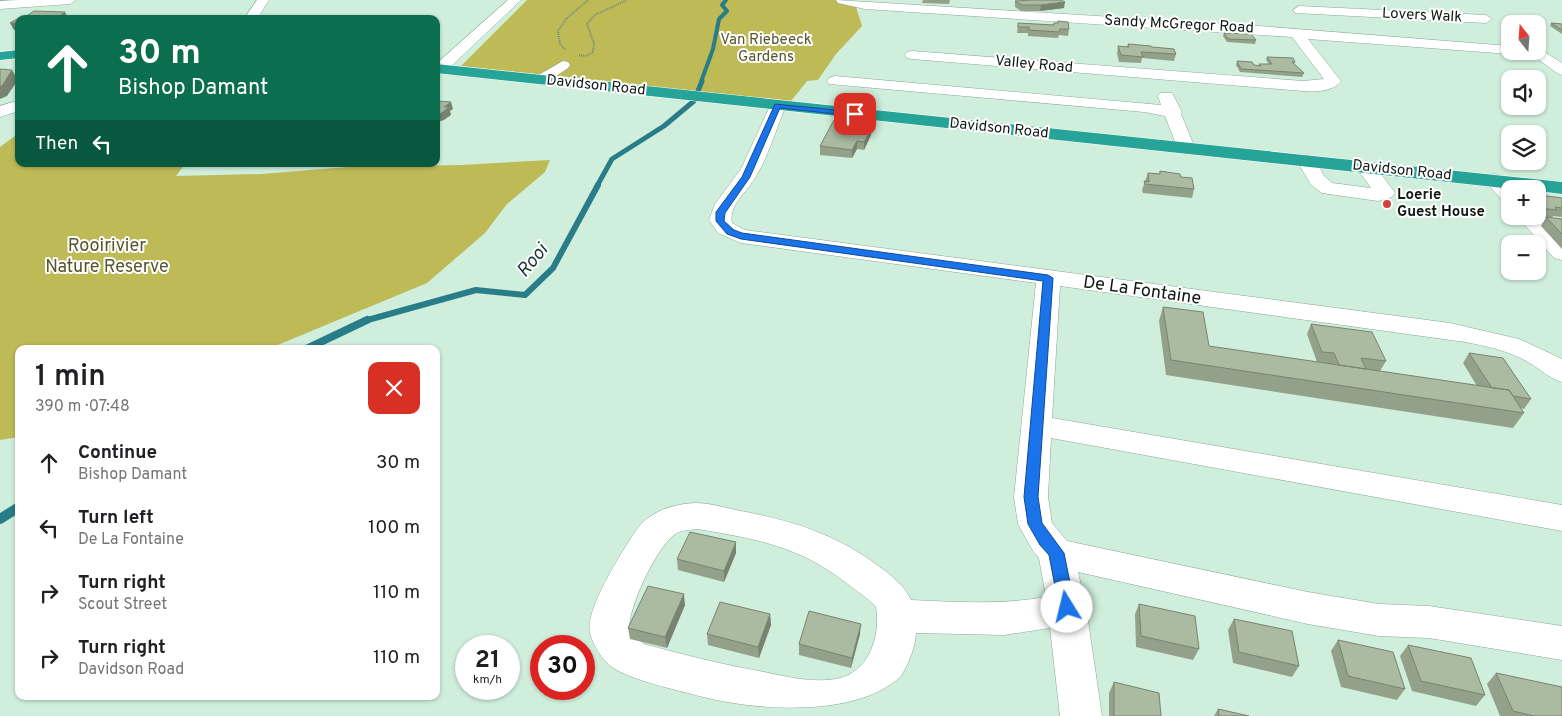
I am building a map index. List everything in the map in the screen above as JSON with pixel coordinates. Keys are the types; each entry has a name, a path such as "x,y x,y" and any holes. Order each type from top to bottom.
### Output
{"highway":[{"path":"0,56 15,54"},
{"path":"0,61 15,60"},
{"name":"Davidson Road","path":"440,69 1562,188"}],"street":[{"path":"0,4 6,0"},
{"path":"0,4 70,0"},
{"path":"253,15 263,0"},
{"path":"440,67 515,0"},
{"name":"Sandy McGregor Road","path":"845,1 865,5 1296,33 1501,49"},
{"name":"Lovers Walk","path":"1298,10 1490,22 1465,5"},
{"path":"1139,8 1144,23"},
{"name":"Valley Road","path":"912,55 1293,85 1318,86 1331,83 1333,81 1324,66 1296,33"},
{"path":"1546,59 1562,70"},
{"path":"542,79 567,60"},
{"path":"1156,74 1174,112 1186,148"},
{"path":"835,81 1144,107 1174,112"},
{"name":"De La Fontaine","path":"778,106 746,177 720,212 720,221 730,232 741,236 1480,336 1541,358 1562,373"},
{"path":"1307,161 1318,183 1329,189 1378,195 1385,193 1366,167"},
{"path":"1494,180 1501,187"},
{"path":"1536,225 1562,253"},
{"path":"1048,278 1031,497 1035,524 1045,541 1056,553 1067,607 1081,716"},
{"path":"1036,425 1562,518"},
{"path":"697,516 728,521 782,534 824,548 844,560 889,595 895,604 896,616 897,640 887,665 870,685 843,699 807,700 699,678 627,655 614,643 609,632 609,621 623,584 650,537 657,528 676,517 697,516"},
{"path":"1056,553 1308,608 1379,620 1429,622 1562,644"},
{"path":"896,616 985,619 1032,616 1067,607"}],"path":[{"path":"566,50 560,44 558,31 566,19 588,0"},
{"path":"567,60 586,56 593,52 594,43 587,24 595,15 627,0"}],"green space":[{"name":"Van Riebeeck Gardens","path":"527,0 835,0 856,7 862,26 836,54 818,80 807,81 791,101 461,66"},
{"name":"Rooirivier Nature Reserve","path":"15,136 15,167 183,167 176,176 261,174 348,167 440,167 440,165 550,160 545,172 507,204 485,233 427,283 278,345 15,345 15,438 0,440 0,147"}],"building":[{"path":"1061,0 1065,2 1022,5 1015,1"},
{"path":"34,11 65,12 61,15 28,15"},
{"path":"1058,21 1068,22 1069,29 1060,29 1059,32 1029,30 1029,27 1018,27 1018,23 1054,25"},
{"path":"1551,23 1562,24 1562,30"},
{"path":"1224,33 1251,34 1256,40 1228,39"},
{"path":"1128,44 1174,49 1176,54 1141,52 1143,57 1121,55 1118,46 1129,47"},
{"path":"1267,57 1293,58 1295,62 1292,62 1304,73 1241,69 1237,61 1252,62 1254,65 1261,66 1259,64 1272,64"},
{"path":"0,69 12,70 2,86 0,86"},
{"path":"440,101 451,102 444,107 449,107 440,113"},
{"path":"834,120 869,124 867,127 872,128 864,142 857,141 852,150 820,146"},
{"path":"1160,171 1192,178 1194,189 1145,184 1144,181 1149,182 1148,173 1160,174"},
{"path":"1546,196 1562,198 1562,208 1555,207 1557,210 1546,209"},
{"path":"1546,217 1562,219 1562,234"},
{"path":"1163,307 1203,312 1209,346 1509,390 1524,413 1171,360"},
{"path":"1311,324 1372,332 1386,361 1361,358 1366,369 1339,365 1334,353 1322,352"},
{"path":"1469,353 1503,358 1531,399 1513,396 1509,390 1492,388"},
{"path":"690,532 736,542 724,571 677,559"},
{"path":"648,586 684,594 665,637 628,628"},
{"path":"720,602 770,614 758,647 707,634"},
{"path":"1139,604 1195,616 1199,649 1141,636"},
{"path":"809,611 861,624 852,658 799,644"},
{"path":"1234,619 1292,631 1299,666 1239,652"},
{"path":"1338,640 1393,652 1405,689 1348,676"},
{"path":"1408,645 1471,658 1485,695 1421,681"},
{"path":"1496,673 1562,687 1562,716 1534,716 1513,711"},
{"path":"1114,682 1159,693 1161,716 1114,716"},
{"path":"1218,709 1249,716 1219,716"}],"waterway":[{"name":"Rooi","path":"701,82 713,49 719,19 727,11 722,5 726,0"},
{"name":"Rooi","path":"698,91 702,81"},
{"name":"Rooi","path":"597,186 612,159 664,126 694,101"},
{"name":"Rooi","path":"366,320 476,290 525,295 553,268 598,185"},
{"name":"Rooi","path":"314,345 366,320"},
{"name":"Rooi","path":"0,519 15,510"}],"place":[{"name":"Loerie Guest House","path":"1387,204"}],"route":[{"path":"855,114 778,106 746,177 720,212 720,221 730,232 741,236 1048,278 1031,497 1035,524 1045,541 1056,553 1060,563 1067,607"}]}
